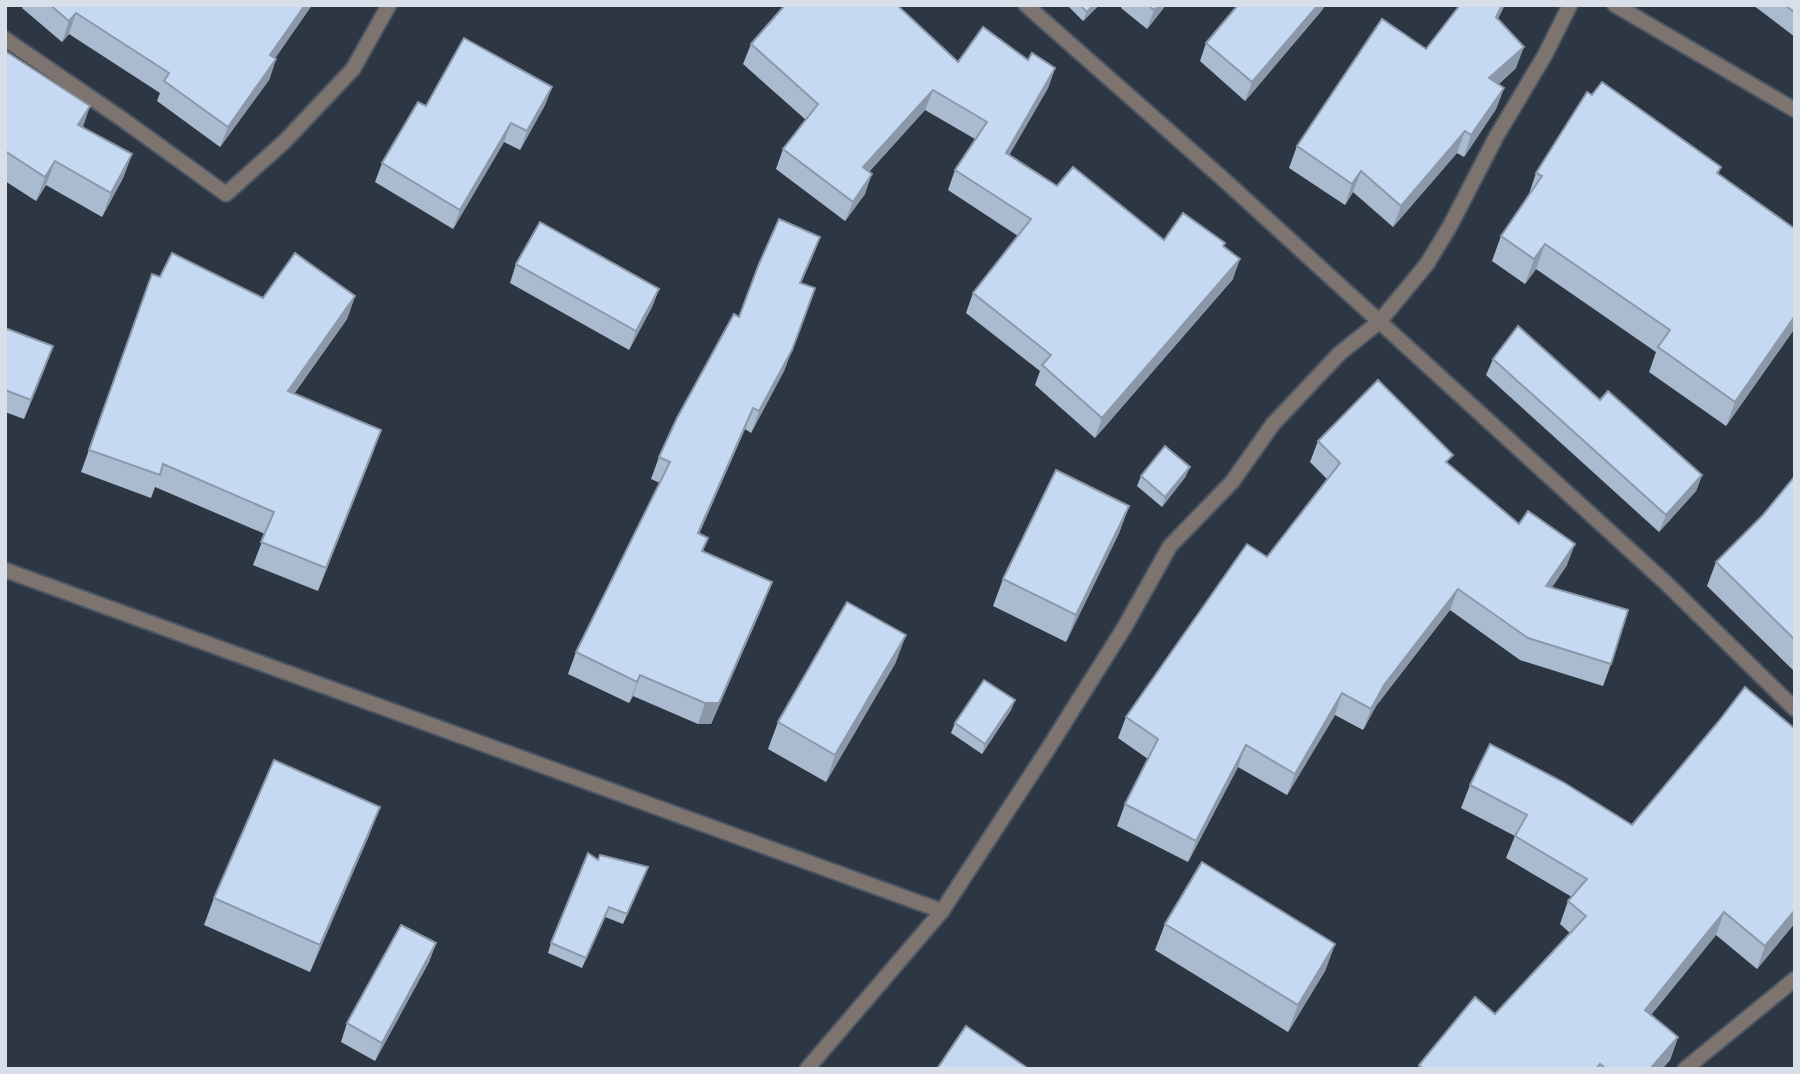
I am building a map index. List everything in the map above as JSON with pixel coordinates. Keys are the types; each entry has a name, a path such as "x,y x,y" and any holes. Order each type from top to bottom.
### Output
{"street":[{"path":"5,39 226,194 284,142 353,69 389,5"},
{"path":"1026,5 1222,178 1666,583 1795,709"},
{"path":"807,1069 942,911 1124,628 1170,546 1231,482 1273,424 1340,353 1379,321 1427,264 1496,137 1545,55 1570,5"},
{"path":"1615,5 1795,110"},
{"path":"5,570 942,911"},
{"path":"1685,1069 1795,979"}],"building":[{"path":"50,5 305,5 270,55 276,59 228,127 164,81 169,73 76,13 69,21"},
{"path":"785,5 897,5 958,62 983,27 1028,60 1032,53 1055,68 1006,153 1057,186 1073,167 1164,240 1183,213 1225,243 1223,246 1240,259 1102,418 1042,365 1051,355 973,293 1031,219 955,170 987,122 933,90 863,167 872,174 853,202 783,149 818,104 751,44"},
{"path":"1080,5 1093,5 1087,12"},
{"path":"1238,5 1318,5 1252,82 1206,43"},
{"path":"1460,5 1502,5 1496,17 1524,47 1489,78 1504,88 1471,135 1465,131 1401,206 1361,171 1352,184 1297,146 1382,19 1426,49"},
{"path":"1785,5 1795,5 1795,13"},
{"path":"464,38 552,87 527,131 511,123 460,210 382,163 418,102 426,106"},
{"path":"5,51 90,106 78,125 132,154 111,193 55,161 45,177 5,151"},
{"path":"1602,82 1721,167 1717,173 1795,229 1795,316 1735,402 1658,347 1670,330 1545,244 1534,259 1501,236 1542,176 1536,173 1587,92 1592,95"},
{"path":"779,219 820,237 800,283 815,288 792,350 759,411 753,408 698,533 708,538 702,551 772,582 719,703 705,703 640,675 637,682 576,652 670,462 659,457 677,418 734,314 739,317"},
{"path":"540,222 659,289 636,331 516,264"},
{"path":"172,253 263,298 295,253 355,296 288,391 381,430 326,568 261,542 274,512 163,464 160,475 89,450 152,274 160,277"},
{"path":"1518,326 1600,400 1608,391 1702,475 1666,515 1493,359"},
{"path":"5,328 53,346 31,400 5,390"},
{"path":"1378,380 1453,455 1446,462 1519,524 1528,511 1575,544 1546,586 1628,610 1611,664 1528,638 1458,589 1384,685 1371,709 1342,693 1295,774 1246,745 1196,841 1125,804 1158,739 1126,717 1247,544 1267,557 1340,463 1318,441"},
{"path":"1165,446 1190,467 1165,497 1141,476"},
{"path":"1056,470 1129,506 1076,615 1003,579"},
{"path":"1795,476 1795,640 1716,562 1763,515"},
{"path":"847,602 906,635 835,755 778,722"},
{"path":"984,680 1015,700 985,744 955,723"},
{"path":"1745,687 1795,729 1795,910 1765,946 1724,912 1645,1010 1678,1037 1650,1069 1606,1069 1600,1064 1596,1069 1424,1069 1419,1065 1475,997 1495,1014 1586,916 1568,901 1587,879 1515,836 1527,815 1470,785 1490,744 1563,782 1632,825"},
{"path":"274,760 380,807 320,945 214,898"},
{"path":"588,853 598,860 600,855 648,867 627,914 609,907 586,958 551,943"},
{"path":"1202,862 1335,944 1298,1005 1165,924"},
{"path":"401,925 436,943 382,1043 347,1023"},
{"path":"966,1026 1026,1067 1025,1069 937,1069"}]}
